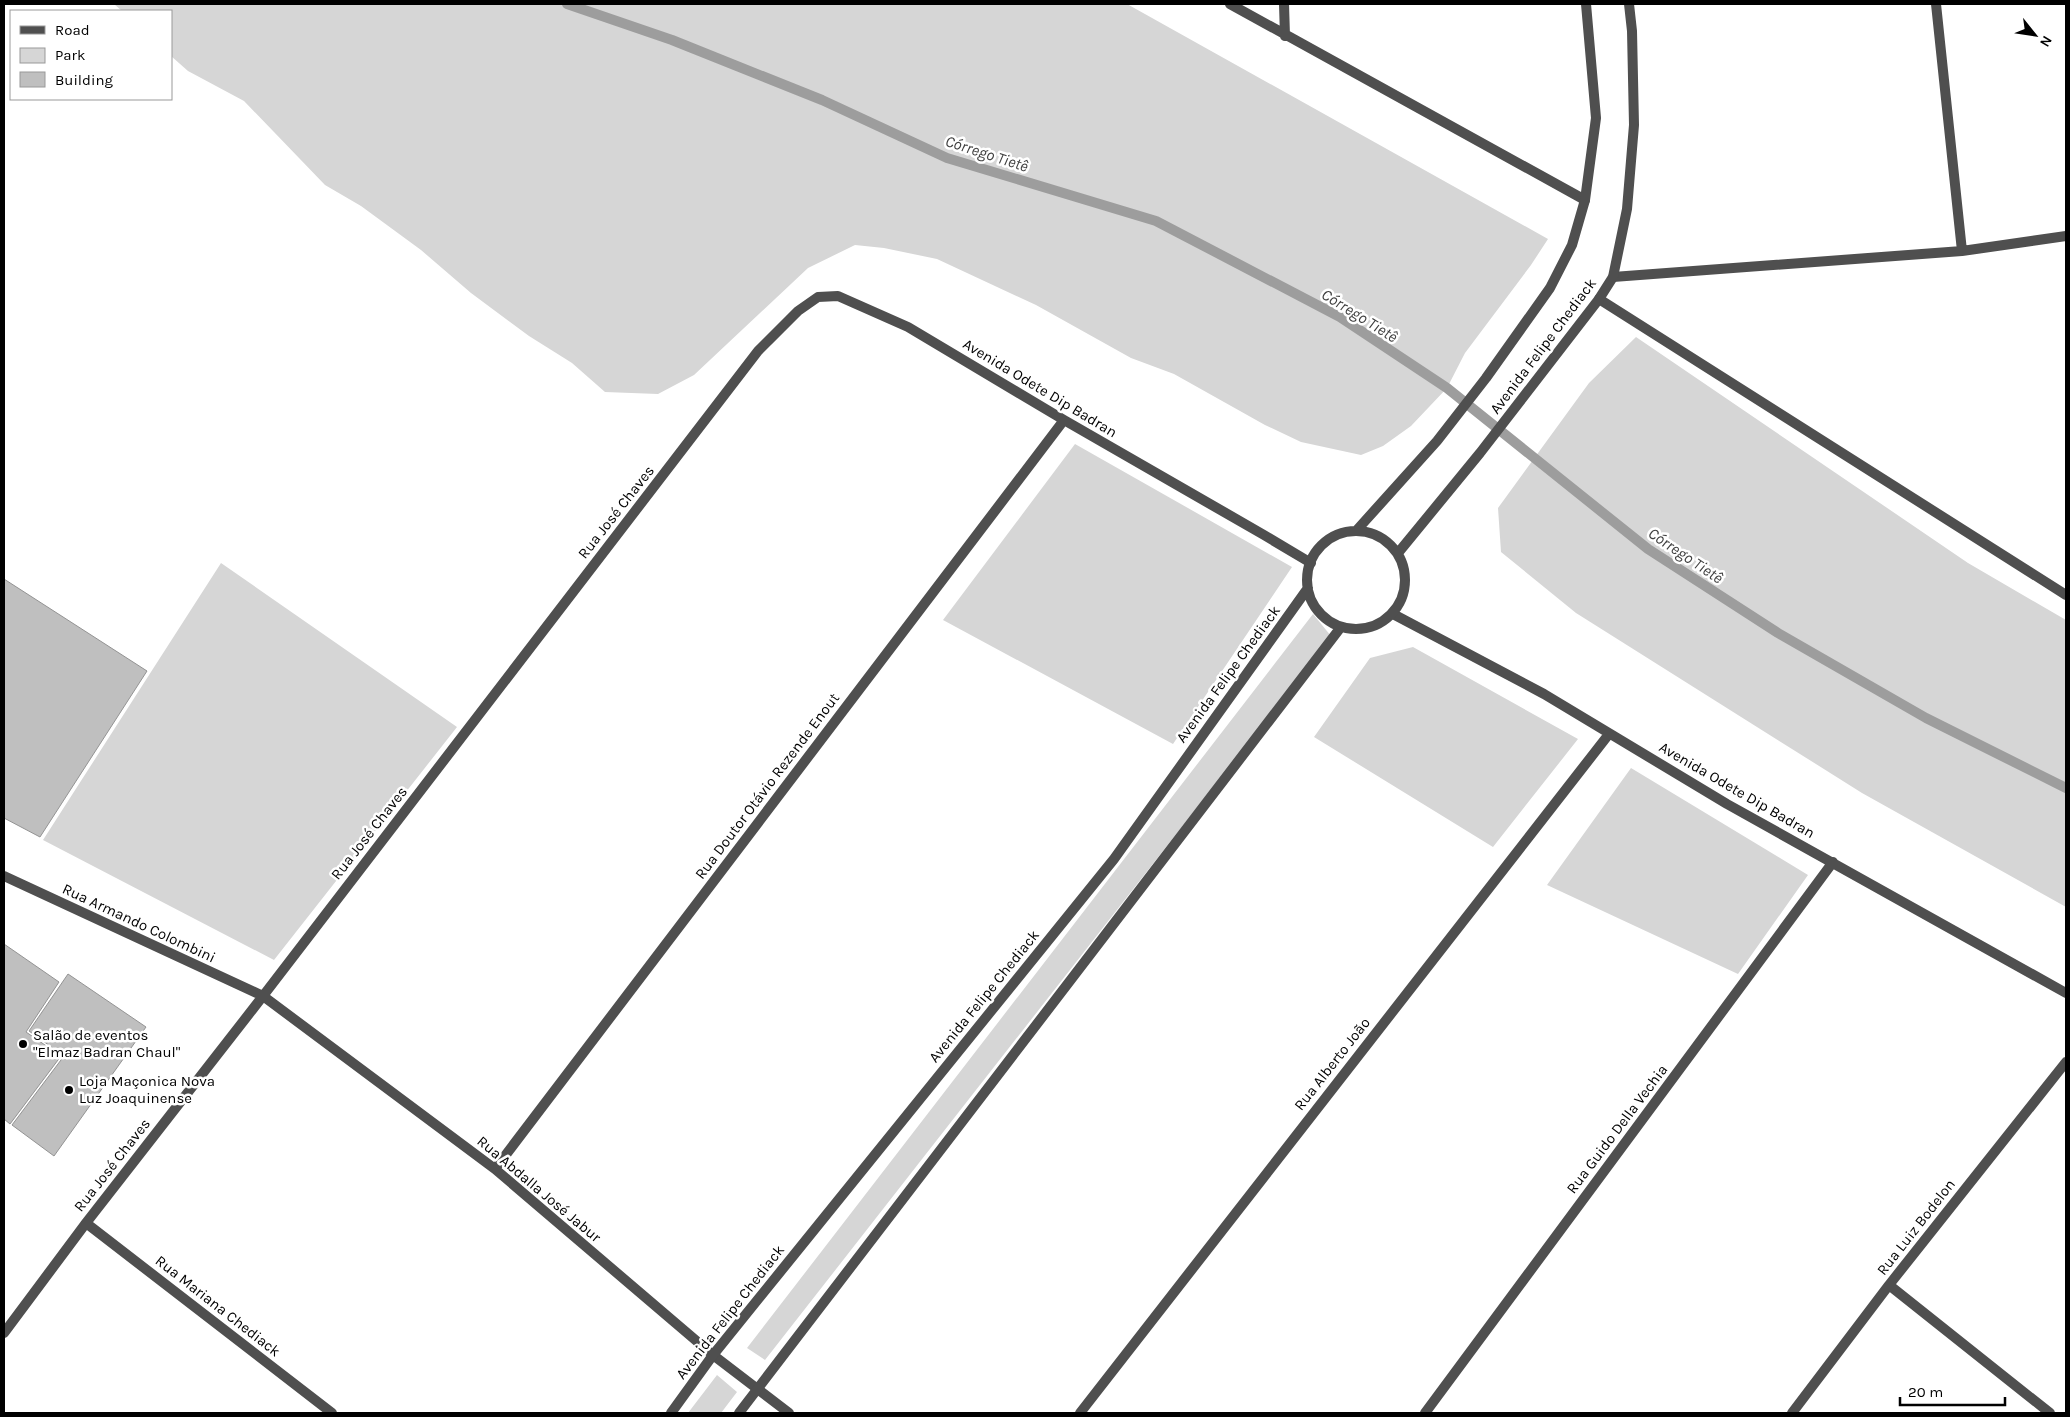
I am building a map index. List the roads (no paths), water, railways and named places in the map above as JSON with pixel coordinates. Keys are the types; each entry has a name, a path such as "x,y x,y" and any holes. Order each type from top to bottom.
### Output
{"street":[{"path":"1230,4 1585,200"},
{"path":"1284,4 1285,36"},
{"name":"Avenida Felipe Chediack","path":"1356,531 1437,441 1486,378 1550,288 1572,245 1585,200 1596,118 1586,4"},
{"name":"Avenida Felipe Chediack","path":"1398,553 1480,454 1599,299 1613,277 1627,209 1634,125 1632,31 1629,4"},
{"path":"1936,4 1962,250"},
{"path":"1613,277 1962,250 2066,236"},
{"name":"Avenida Odete Dip Badran","path":"758,351 798,311 818,297 838,296 908,327 1310,563"},
{"path":"1599,299 2066,595"},
{"name":"Rua José Chaves","path":"4,1333 86,1223 263,996 758,351"},
{"name":"Rua Doutor Otávio Rezende Enout","path":"495,1169 1064,420"},
{"path":"1356,531 1379,537 1398,553 1405,574 1405,588 1393,614 1369,628 1355,629 1341,627 1323,616 1311,599 1308,588 1308,575 1310,563 1318,550 1328,540 1341,534 1356,531"},
{"name":"Avenida Felipe Chediack","path":"671,1413 713,1355 1114,859 1308,588"},
{"name":"Avenida Odete Dip Badran","path":"1393,614 1544,694 1727,804 2066,993"},
{"path":"738,1413 1341,627"},
{"name":"Rua Alberto João","path":"1080,1413 1609,734"},
{"name":"Rua Guido Della Vechia","path":"1425,1413 1833,862"},
{"name":"Rua Armando Colombini","path":"4,876 263,996"},
{"name":"Rua Abdalla José Jabur","path":"263,996 495,1169 713,1355 789,1413"},
{"name":"Rua Luiz Bodelon","path":"1792,1413 1889,1285 2066,1062"},
{"name":"Rua Mariana Chediack","path":"86,1223 332,1413"},
{"path":"1889,1285 2050,1413"}],"waterway":[{"name":"Córrego Tietê","path":"567,4 672,40 822,100 947,158 1156,221 1340,317 1447,388 1648,549 1778,633 1926,718 2066,788"}],"place":[{"name":"Salão de eventos \"Elmaz Badran Chaul\"","path":"23,1044"},
{"name":"Loja Maçonica Nova Luz Joaquinense","path":"69,1090"}]}
